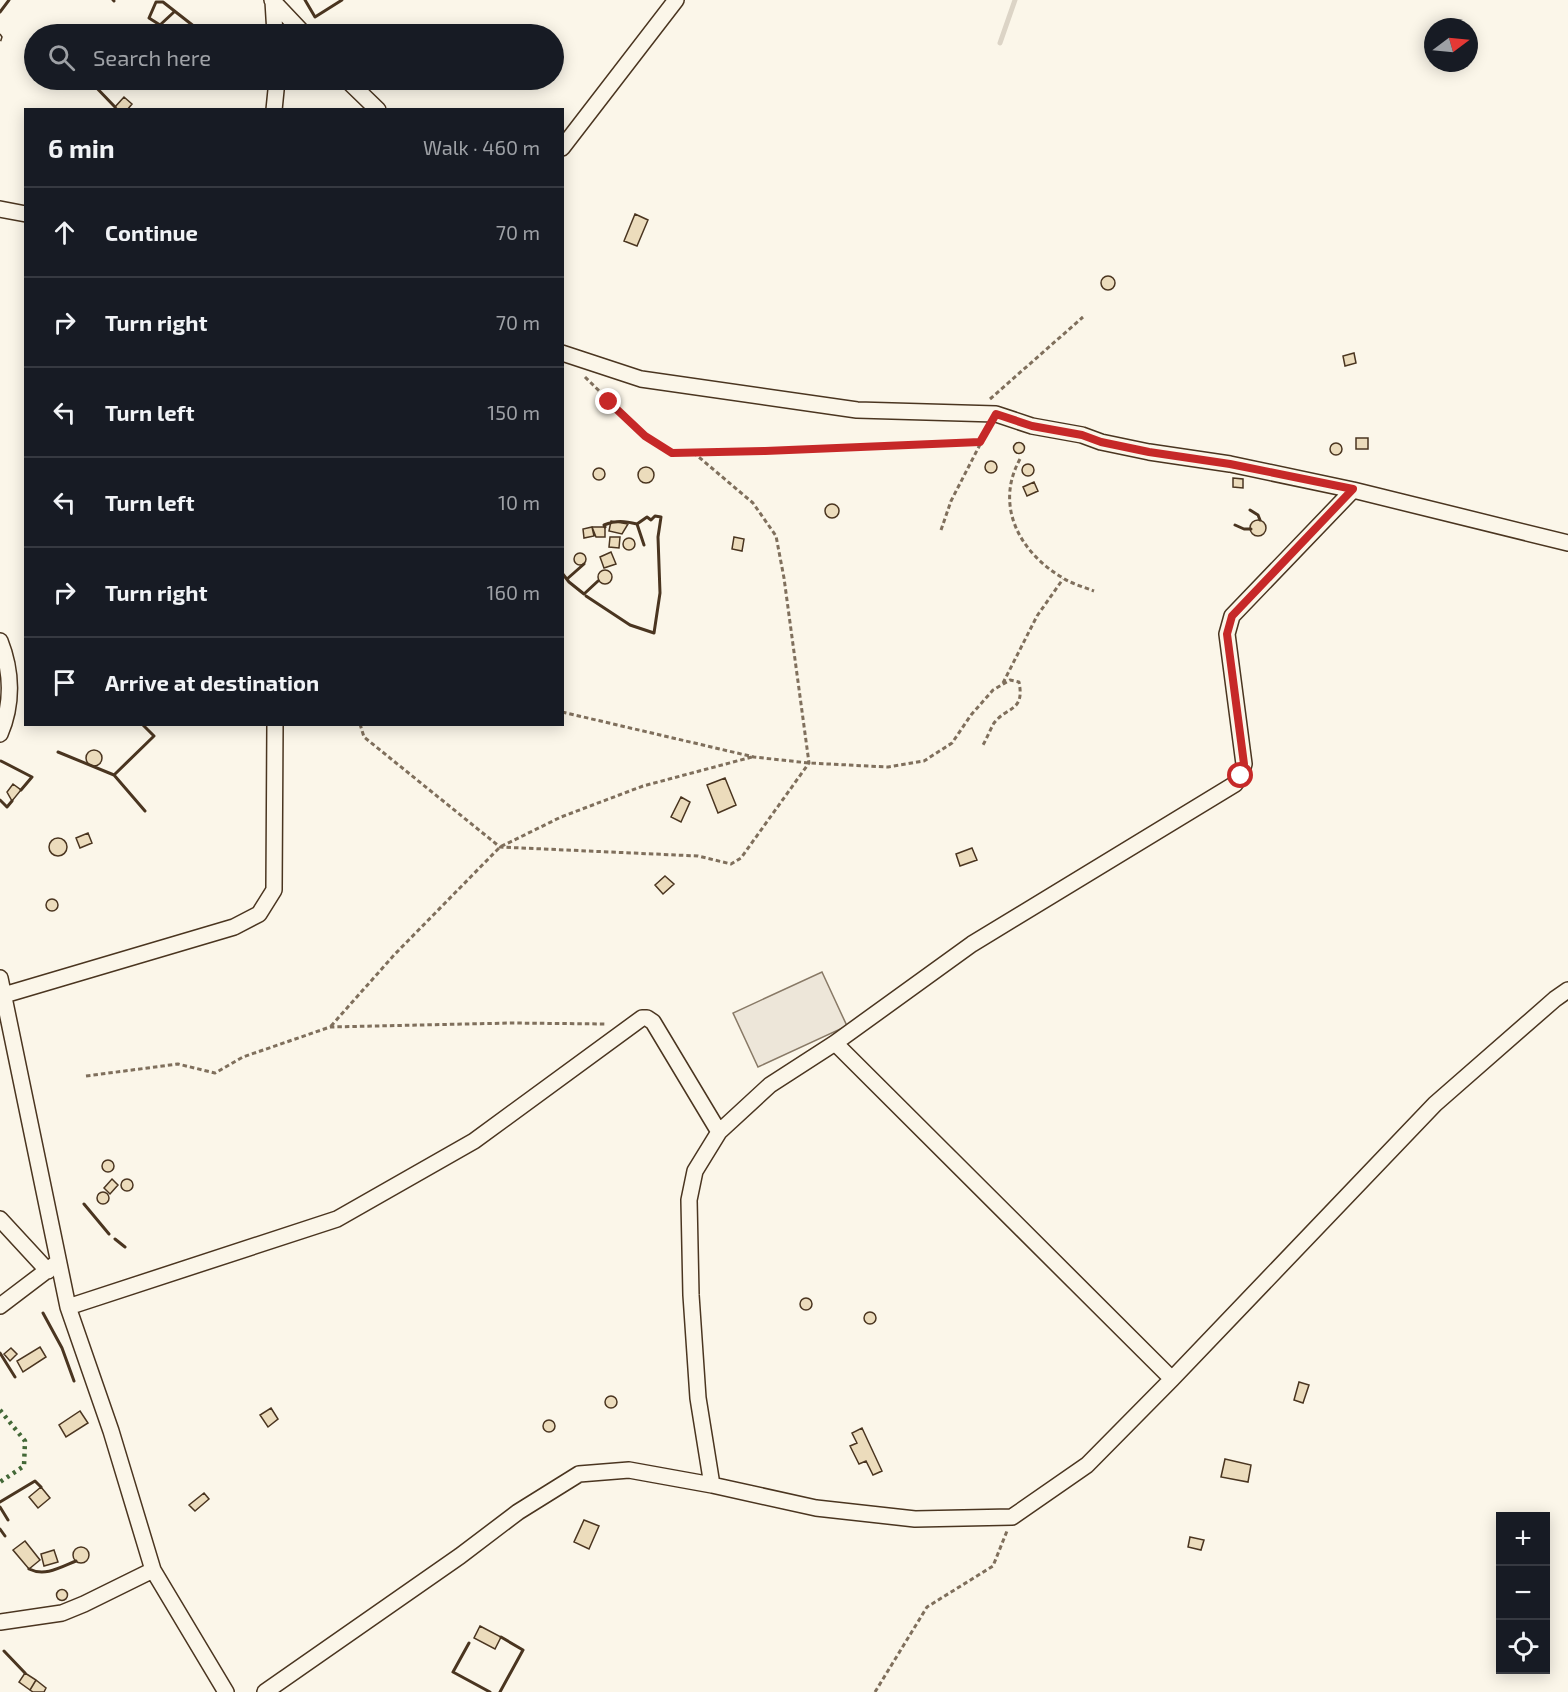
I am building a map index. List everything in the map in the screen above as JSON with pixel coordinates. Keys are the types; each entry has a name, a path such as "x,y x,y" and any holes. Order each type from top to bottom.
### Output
{"street":[{"path":"272,0 274,24"},
{"path":"272,0 295,24"},
{"path":"564,145 676,0"},
{"path":"274,108 276,90"},
{"path":"357,90 376,108"},
{"path":"0,209 24,214"},
{"path":"564,354 641,379 857,410 996,414 1032,426 1082,435 1101,442 1230,464 1353,489 1568,543"},
{"path":"712,1485 698,1398 688,1200 695,1171 719,1132 770,1084 836,1044 972,944 1235,784 1241,776 1244,764 1227,634 1232,616 1353,489"},
{"path":"0,641 7,658 10,694 5,722 0,734"},
{"path":"4,995 234,927 259,914 274,890 275,726"},
{"path":"0,978 53,1267 111,1431 153,1570 226,1692"},
{"path":"264,1692 460,1556 518,1512 579,1474 629,1470 712,1485 816,1508 915,1519 1012,1517 1087,1465 1435,1104 1568,990"},
{"path":"68,1307 337,1219 474,1142 642,1018 653,1022 719,1132"},
{"path":"836,1044 1172,1379"},
{"path":"0,1219 53,1267"},
{"path":"0,1306 53,1267"},
{"path":"0,1622 62,1612 115,1590 153,1570"}],"path":[{"path":"975,413 1083,317"},
{"path":"578,370 645,436 672,453 980,442"},
{"path":"941,530 951,501 996,414"},
{"path":"361,726 364,737 500,847 686,855 731,864 741,858 809,763 784,578 776,536 753,503 694,453"},
{"path":"1020,459 1012,474 1009,490 1010,516 1032,555 1063,579 1094,591"},
{"path":"1003,684 1037,616 1063,579"},
{"path":"564,712 754,757 809,763 888,766 924,762 952,743 971,714 993,690 1010,680 1019,682 1021,694 1013,709 995,722 983,745"},
{"path":"330,1027 395,954 500,847 561,817 643,786 754,757"},
{"path":"86,1076 178,1064 215,1072 243,1057 330,1027 512,1023 632,1025"},
{"path":"875,1692 927,1608 993,1566 1012,1517"}],"shaded area":[{"path":"822,972 847,1026 758,1067 733,1013"}],"building":[{"path":"124,97 132,104 129,108 115,107"},
{"path":"635,214 648,220 637,246 624,241"},
{"path":"1105,276 1111,276 1115,283 1111,290 1105,290 1101,286 1101,280"},
{"path":"1354,353 1356,363 1345,366 1343,356"},
{"path":"1356,438 1368,438 1368,449 1356,449"},
{"path":"1019,442 1025,448 1019,454 1013,448"},
{"path":"1338,443 1342,449 1338,455 1334,455 1330,447"},
{"path":"993,461 997,467 993,473 989,473 985,465"},
{"path":"1030,464 1034,470 1030,476 1026,476 1022,468"},
{"path":"643,467 649,467 654,475 652,481 643,483 638,478 638,472"},
{"path":"599,468 605,474 599,480 593,474"},
{"path":"1233,478 1243,479 1243,488 1233,487"},
{"path":"1034,482 1038,491 1027,496 1023,487"},
{"path":"832,504 837,506 839,511 837,516 832,518 827,516 825,511 827,506"},
{"path":"1258,520 1266,528 1258,536 1250,528"},
{"path":"611,521 628,524 622,534 609,531"},
{"path":"592,527 594,536 584,538 583,529"},
{"path":"592,527 605,527 605,537 596,537"},
{"path":"610,537 620,537 619,548 609,547"},
{"path":"734,537 744,539 742,551 732,549"},
{"path":"631,538 635,544 631,550 627,550 623,542"},
{"path":"611,552 616,564 604,568 600,557"},
{"path":"582,553 586,559 582,565 578,565 574,557"},
{"path":"602,570 608,570 612,577 608,584 602,584 598,580 598,574"},
{"path":"91,750 97,750 102,758 100,764 91,766 86,761 86,755"},
{"path":"725,778 736,805 718,813 707,785"},
{"path":"13,784 21,790 12,801 7,792"},
{"path":"681,797 690,802 681,822 671,817"},
{"path":"88,833 92,843 80,848 76,838"},
{"path":"58,838 64,841 67,847 64,853 58,856 52,853 49,847 52,841"},
{"path":"972,848 977,860 960,866 956,854"},
{"path":"665,876 674,884 663,894 655,885"},
{"path":"54,899 58,905 54,911 50,911 46,903"},
{"path":"110,1160 114,1166 110,1172 106,1172 102,1164"},
{"path":"112,1179 118,1185 110,1194 104,1188"},
{"path":"129,1179 133,1185 129,1191 125,1191 121,1183"},
{"path":"105,1192 109,1198 105,1204 101,1204 97,1196"},
{"path":"808,1298 812,1304 808,1310 804,1310 800,1302"},
{"path":"872,1312 876,1318 872,1324 868,1324 864,1316"},
{"path":"40,1347 46,1357 23,1372 17,1361"},
{"path":"11,1348 17,1354 10,1361 4,1354"},
{"path":"1299,1382 1309,1385 1303,1403 1294,1400"},
{"path":"613,1396 617,1402 613,1408 609,1408 605,1400"},
{"path":"271,1408 278,1419 268,1427 260,1415"},
{"path":"80,1411 88,1423 66,1437 59,1425"},
{"path":"551,1420 555,1426 551,1432 547,1432 543,1424"},
{"path":"862,1428 882,1471 873,1475 866,1461 859,1464 850,1446 857,1443 852,1433"},
{"path":"1225,1459 1251,1465 1248,1482 1221,1477"},
{"path":"41,1487 50,1498 38,1508 29,1497"},
{"path":"204,1493 209,1499 195,1511 189,1505"},
{"path":"584,1520 599,1526 589,1549 574,1542"},
{"path":"1190,1537 1204,1540 1201,1550 1188,1547"},
{"path":"25,1541 40,1560 29,1569 13,1550"},
{"path":"81,1547 89,1555 81,1563 73,1555"},
{"path":"54,1550 58,1562 44,1566 41,1554"},
{"path":"62,1589 68,1595 62,1601 56,1595"},
{"path":"480,1626 501,1637 495,1649 474,1638"},
{"path":"25,1673 36,1680 30,1690 19,1682"},
{"path":"36,1680 46,1688 44,1692 30,1690"}],"waterway":[{"path":"1000,43 1015,0"}],"hedge":[{"path":"0,1410 25,1441 24,1466 0,1482"}],"fence":[{"path":"0,34 2,37 0,43"}],"wall":[{"path":"0,12 9,0"},
{"path":"305,0 315,17 342,0"},
{"path":"158,24 149,18 156,2 163,2 191,24"},
{"path":"161,24 174,12"},
{"path":"99,90 115,107"},
{"path":"1250,510 1258,515 1260,520"},
{"path":"586,596 630,625 654,633 660,593 658,537 661,517 655,516 651,520 647,517 637,524"},
{"path":"605,527 604,525 617,522 637,524 644,545"},
{"path":"1235,525 1251,529"},
{"path":"567,579 584,564"},
{"path":"564,576 584,594 598,581"},
{"path":"114,775 154,736 144,726"},
{"path":"58,752 114,775 145,811"},
{"path":"1,761 32,777 21,790"},
{"path":"0,800 7,807 12,801"},
{"path":"84,1204 109,1234"},
{"path":"115,1239 125,1247"},
{"path":"43,1313 62,1348 74,1381"},
{"path":"0,1353 15,1377"},
{"path":"0,1502 35,1481 41,1487"},
{"path":"0,1507 8,1520"},
{"path":"0,1529 5,1536"},
{"path":"29,1569 47,1572 76,1561"},
{"path":"500,1692 523,1650 501,1637"},
{"path":"469,1643 453,1672 490,1692"},
{"path":"4,1651 25,1673"}],"route":[{"path":"609,402 645,436 672,453 980,442 996,414 1032,426 1072,432 1101,442 1230,464 1353,489 1232,616 1227,634 1244,764 1241,776"}]}
